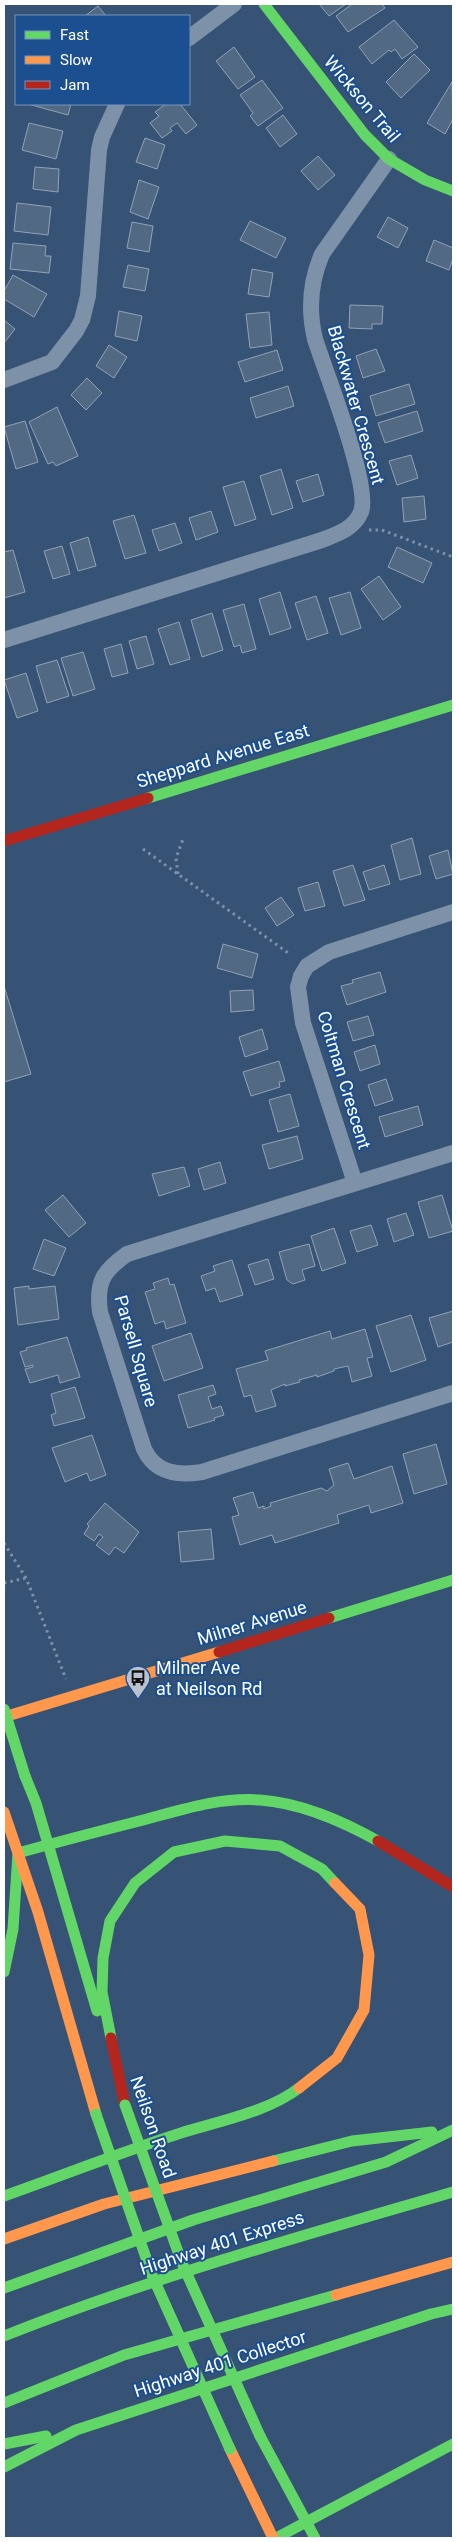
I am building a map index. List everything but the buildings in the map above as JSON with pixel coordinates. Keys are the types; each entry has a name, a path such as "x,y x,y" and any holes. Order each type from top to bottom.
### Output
{"main road":[{"name":"Wickson Trail","path":"264,4 342,106 389,159 426,180 453,190"},
{"name":"Sheppard Avenue East","path":"4,841 453,706"},
{"name":"Milner Avenue","path":"4,1717 453,1580"},
{"name":"Neilson Road","path":"4,1709 24,1776 48,1844 125,2105 182,2262 260,2436 304,2522 315,2538"},
{"path":"18,1853 196,1805 233,1798 277,1802 327,1816 453,1887"},
{"path":"4,1812 38,1912 96,2114 152,2275 230,2449 274,2538 453,2444"},
{"path":"4,2196 181,2133 234,2118 290,2095 337,2058 364,2010 370,1954 360,1909 322,1869 280,1846 225,1841 174,1852 135,1883 110,1921 103,1958 102,1992 125,2105"},
{"path":"4,1972 13,1930 18,1853"},
{"path":"4,2239 104,2204 352,2141 453,2130"},
{"path":"4,2288 193,2220 386,2162 453,2130"},
{"name":"Highway 401 Express","path":"4,2336 47,2319 238,2255 453,2192"},
{"path":"4,2403 124,2355 453,2262"},
{"name":"Highway 401 Collector","path":"4,2467 76,2430 422,2317 453,2309"},
{"path":"4,2444 76,2430"}],"street":[{"path":"190,37 234,4"},
{"path":"4,380 52,362 76,331 82,320 88,296 98,160 102,137 117,105"},
{"name":"Blackwater Crescent","path":"4,640 322,540 346,530 361,513 364,502 359,472 315,339 310,317 310,303 316,268 322,254 389,159"},
{"name":"Coltman Crescent","path":"355,1183 303,1024 298,988 301,976 307,966 329,952 453,912"},
{"name":"Parsell Square","path":"453,1154 127,1254 115,1262 104,1276 98,1293 100,1312 148,1458 160,1468 180,1474 202,1472 453,1393"}],"path":[{"path":"346,530 382,530 453,557"},
{"path":"178,875 176,858 183,839"},
{"path":"143,849 291,955"},
{"path":"4,1543 26,1578 73,1696"},
{"path":"4,1584 26,1578"}],"traffic: fast":[{"path":"264,4 365,135 389,159 425,180 453,191"},
{"path":"148,798 453,705"},
{"path":"329,1618 453,1580"},
{"path":"4,1709 25,1776"},
{"path":"25,1776 36,1803 97,2011"},
{"path":"4,1972 13,1929 18,1853 189,1808 231,1800 260,1800 306,1809 336,1820 378,1841"},
{"path":"111,2038 102,1992 103,1958 110,1921 135,1883 174,1852 225,1841 280,1846 322,1869 335,1883"},
{"path":"4,2196 159,2140 258,2110 299,2088"},
{"path":"125,2105 182,2263 260,2436"},
{"path":"96,2114 152,2275 230,2449"},
{"path":"4,2288 193,2220 386,2162 453,2130"},
{"path":"273,2161 352,2141 432,2132"},
{"path":"4,2336 170,2277 453,2192"},
{"path":"4,2403 124,2355 336,2295"},
{"path":"4,2467 76,2430 431,2314 453,2309"},
{"path":"4,2444 46,2436"},
{"path":"260,2436 315,2538"},
{"path":"276,2538 453,2444"}],"traffic: slow":[{"path":"4,1717 219,1652"},
{"path":"4,1812 38,1912 96,2114"},
{"path":"299,2088 337,2058 364,2010 369,1955 360,1909 335,1883"},
{"path":"4,2239 104,2204 273,2161"},
{"path":"336,2295 453,2262"},
{"path":"230,2449 273,2538"}],"traffic: jam":[{"path":"4,841 148,798"},
{"path":"219,1652 329,1618"},
{"path":"378,1841 453,1887"},
{"path":"111,2038 125,2105"}],"place":[{"name":"Milner Ave at Neilson Rd","path":"138,1699"}]}
